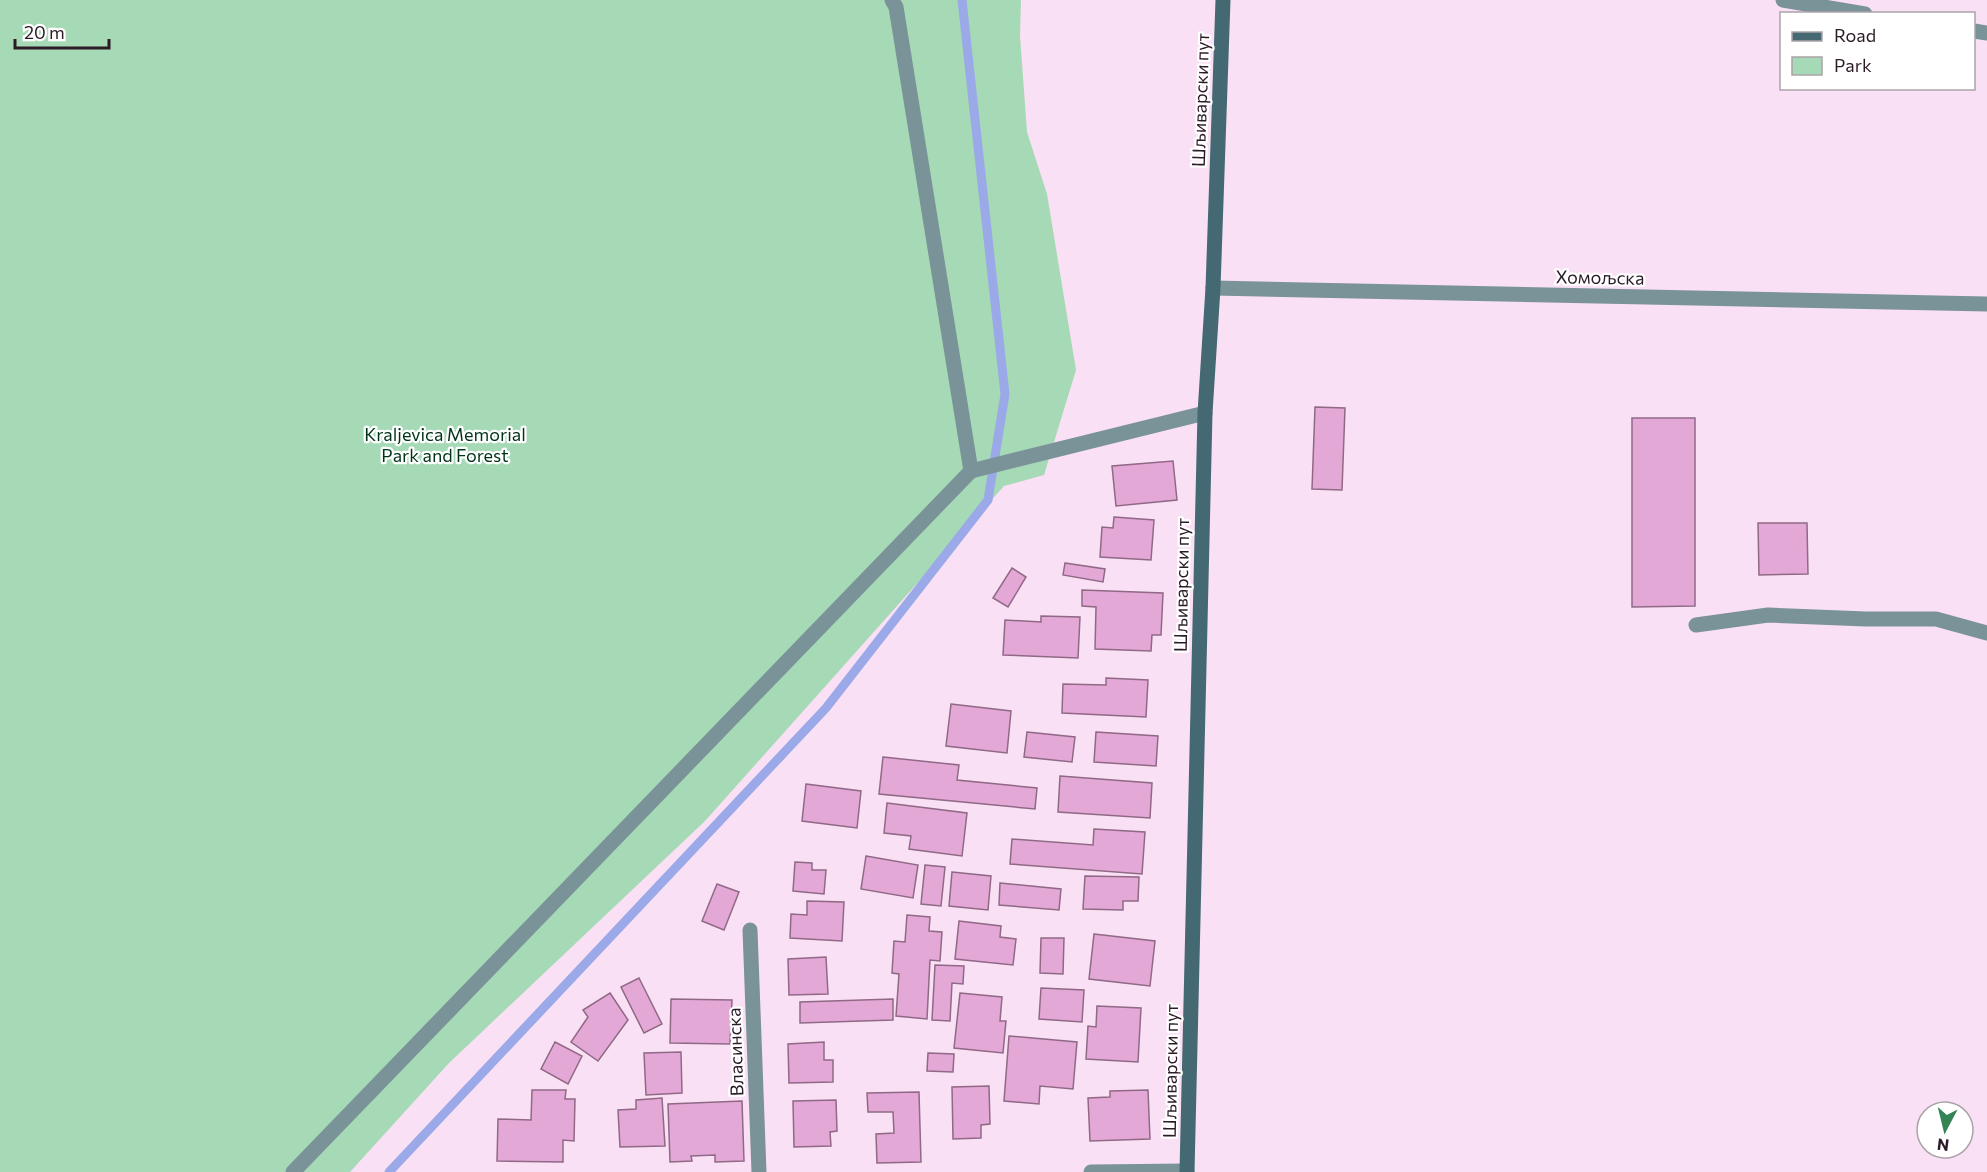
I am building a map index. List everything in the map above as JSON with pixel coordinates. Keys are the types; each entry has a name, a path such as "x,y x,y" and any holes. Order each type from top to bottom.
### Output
{"main road":[{"name":"Шљиварски пут","path":"1187,1171 1205,413 1213,288 1223,0"}],"street":[{"path":"892,0 896,6 972,471"},
{"path":"1783,0 1853,12"},
{"name":"Хомољска","path":"1213,288 1987,304"},
{"path":"293,1172 972,471 1205,413"},
{"path":"1696,625 1768,615 1936,619 1987,633"},
{"name":"Власинска","path":"750,930 759,1172"},
{"path":"1090,1172 1187,1171"}],"green space":[{"name":"Kraljevica Memorial Park and Forest","path":"0,0 1021,0 1020,36 1027,132 1047,194 1076,370 1044,475 1004,486 705,821 449,1063 350,1172 0,1172"}],"building":[{"path":"1315,407 1345,408 1342,490 1312,489"},
{"path":"1632,418 1695,418 1695,606 1632,607"},
{"path":"1173,461 1177,500 1116,506 1112,466"},
{"path":"1114,517 1154,520 1151,560 1100,557 1102,527 1113,528"},
{"path":"1758,523 1807,523 1808,574 1759,575"},
{"path":"1065,563 1105,569 1103,582 1063,575"},
{"path":"1012,568 1026,577 1008,607 993,598"},
{"path":"1082,590 1163,593 1161,635 1152,635 1151,651 1095,649 1096,607 1082,606"},
{"path":"1041,616 1080,617 1078,658 1003,655 1005,620 1041,622"},
{"path":"1106,678 1148,680 1146,717 1062,713 1063,684 1106,685"},
{"path":"951,704 1011,711 1007,753 946,746"},
{"path":"1027,732 1075,737 1072,762 1024,757"},
{"path":"1096,732 1158,736 1156,766 1094,762"},
{"path":"883,757 959,765 957,780 1037,788 1035,809 879,794"},
{"path":"1060,776 1152,783 1150,818 1058,812"},
{"path":"806,784 861,791 857,828 802,821"},
{"path":"887,803 967,813 962,856 909,849 911,836 884,833"},
{"path":"1094,829 1145,832 1142,874 1010,864 1012,839 1093,845"},
{"path":"866,856 918,865 913,898 861,889"},
{"path":"795,862 812,863 812,870 826,870 824,894 793,891"},
{"path":"925,865 945,867 941,906 921,904"},
{"path":"952,872 991,876 988,910 949,906"},
{"path":"1085,876 1139,877 1138,901 1123,901 1123,910 1083,909"},
{"path":"1000,883 1061,889 1059,910 999,905"},
{"path":"717,884 739,892 724,930 702,921"},
{"path":"807,901 844,902 842,941 790,938 791,914 807,915"},
{"path":"907,915 930,917 929,931 942,932 940,961 930,960 927,1019 896,1016 899,974 892,973 894,941 905,942"},
{"path":"959,921 1001,926 1000,937 1016,939 1013,965 955,959"},
{"path":"1094,934 1155,941 1150,986 1089,979"},
{"path":"1041,938 1064,938 1063,974 1040,973"},
{"path":"826,957 828,994 789,995 788,959"},
{"path":"935,965 964,966 963,984 952,983 950,1021 932,1020"},
{"path":"639,978 662,1024 644,1033 621,987"},
{"path":"1041,988 1084,990 1082,1022 1039,1019"},
{"path":"610,993 628,1020 598,1061 571,1042 588,1017 583,1010"},
{"path":"960,993 1002,997 1000,1021 1006,1021 1003,1053 954,1048"},
{"path":"671,999 732,1000 730,1044 670,1043"},
{"path":"893,999 893,1020 800,1023 800,1002"},
{"path":"1097,1006 1141,1008 1138,1062 1086,1059 1088,1026 1096,1027"},
{"path":"1009,1036 1077,1042 1073,1089 1040,1086 1039,1104 1004,1101"},
{"path":"555,1042 582,1056 568,1084 541,1069"},
{"path":"824,1042 824,1060 833,1060 833,1082 789,1083 788,1044"},
{"path":"681,1052 682,1093 646,1095 644,1053"},
{"path":"928,1053 954,1054 953,1072 927,1071"},
{"path":"989,1086 990,1124 981,1125 981,1138 953,1139 952,1087"},
{"path":"532,1090 566,1090 565,1099 575,1099 574,1141 563,1140 563,1162 497,1161 498,1119 531,1120"},
{"path":"1148,1090 1150,1139 1090,1141 1088,1098 1110,1097 1110,1091"},
{"path":"919,1092 921,1162 877,1163 876,1134 894,1133 893,1112 868,1112 867,1093"},
{"path":"662,1098 665,1146 620,1147 618,1110 636,1109 636,1100"},
{"path":"836,1100 837,1131 830,1132 831,1146 794,1147 793,1101"},
{"path":"742,1101 744,1161 715,1162 715,1155 691,1156 692,1161 670,1162 668,1104"}],"waterway":[{"path":"389,1172 826,708 988,500 1005,394 962,0"}]}
